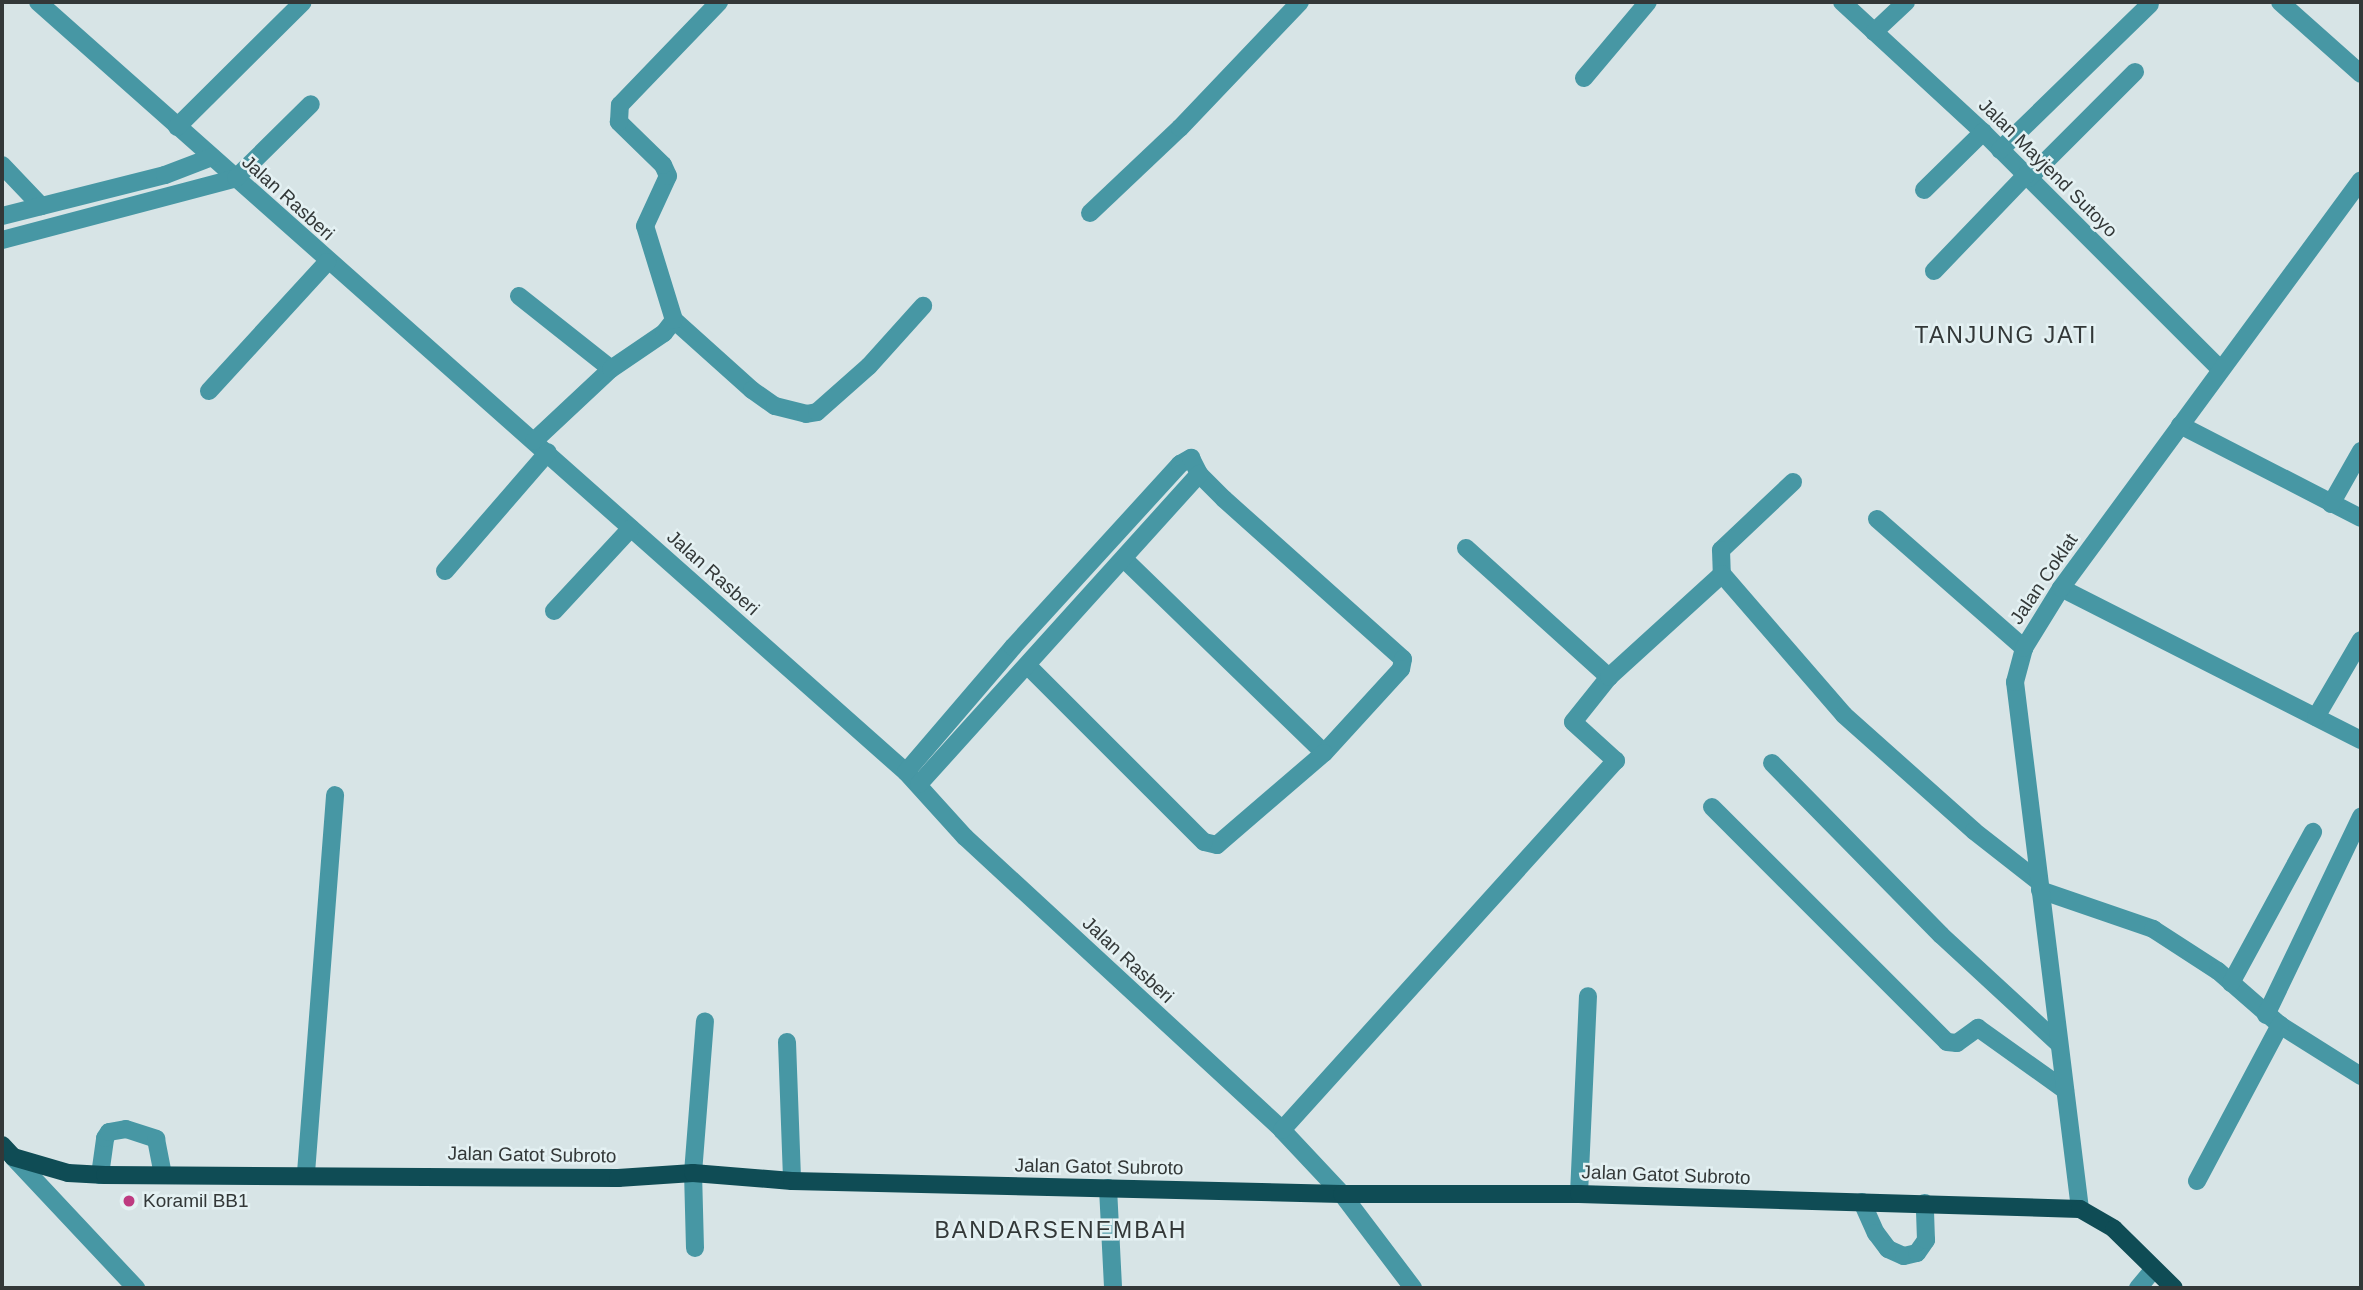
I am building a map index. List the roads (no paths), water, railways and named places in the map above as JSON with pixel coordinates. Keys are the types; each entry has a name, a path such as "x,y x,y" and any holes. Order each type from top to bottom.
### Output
{"main road":[{"name":"Jalan Gatot Subroto","path":"7,1151 68,1173 100,1175 306,1173 618,1178 693,1173 792,1181 1342,1194 1579,1194 2080,1209 2114,1229 2174,1288"}],"street":[{"name":"Jalan Rasberi","path":"38,2 327,262 541,447 912,778 965,837 1282,1130 1342,1194 1413,1288"},
{"path":"177,127 303,2"},
{"path":"719,2 646,72 620,105 619,122 668,176 645,226 674,320 752,390 775,406 806,414 817,412 869,366 923,306"},
{"path":"1090,213 1180,128 1300,2"},
{"path":"1584,78 1648,2"},
{"name":"Jalan Mayjend Sutoyo","path":"1842,2 1983,132 2220,369"},
{"path":"1874,32 1906,2"},
{"path":"2280,2 2361,74"},
{"path":"2000,150 2150,4"},
{"path":"1934,271 2135,72"},
{"path":"2,240 236,178 311,104"},
{"path":"1924,190 1983,132"},
{"path":"2,216 165,175 212,157"},
{"path":"2,165 41,206"},
{"name":"Jalan Coklat","path":"2080,1209 2015,682 2024,648 2060,588 2361,180"},
{"path":"209,391 327,262"},
{"path":"519,296 611,369"},
{"path":"445,571 541,447 611,369 664,333 674,320"},
{"path":"2180,425 2361,518"},
{"path":"2331,504 2361,451"},
{"path":"912,778 1180,464 1191,458 1199,474 1403,659 1401,669 1324,753 1230,838 1217,845 1204,842 1029,667"},
{"path":"912,778 1029,667 1199,474"},
{"path":"1793,482 1721,550 1722,574 1844,715 1973,831 2039,885 2152,929 2231,983 2273,1020 2361,1076"},
{"path":"1877,519 2024,648"},
{"path":"554,611 631,528"},
{"path":"1466,548 1609,677"},
{"path":"1125,560 1324,753"},
{"path":"1282,1130 1616,761 1573,722 1609,677 1722,574"},
{"path":"2060,588 2361,740"},
{"path":"2316,717 2361,640"},
{"path":"1772,763 1941,935 2058,1043"},
{"path":"306,1173 335,795"},
{"path":"1712,807 1947,1042 1957,1043 1978,1028 2065,1090"},
{"path":"2197,1181 2273,1020 2361,817"},
{"path":"2231,983 2313,832"},
{"path":"1579,1194 1588,996"},
{"path":"695,1248 693,1173 705,1021"},
{"path":"787,1042 792,1181"},
{"path":"100,1175 105,1138 109,1132 126,1129 156,1139 163,1174"},
{"path":"7,1151 136,1288"},
{"path":"1108,1188 1113,1288"},
{"path":"1862,1202 1876,1233 1888,1249 1904,1256 1917,1253 1926,1240 1925,1203"},
{"path":"2138,1288 2153,1270"}],"place":[{"name":"Koramil BB1","path":"129,1201"}],"district":[{"name":"TANJUNG JATI","path":"2006,335"},
{"name":"BANDARSENEMBAH","path":"1061,1230"}]}
